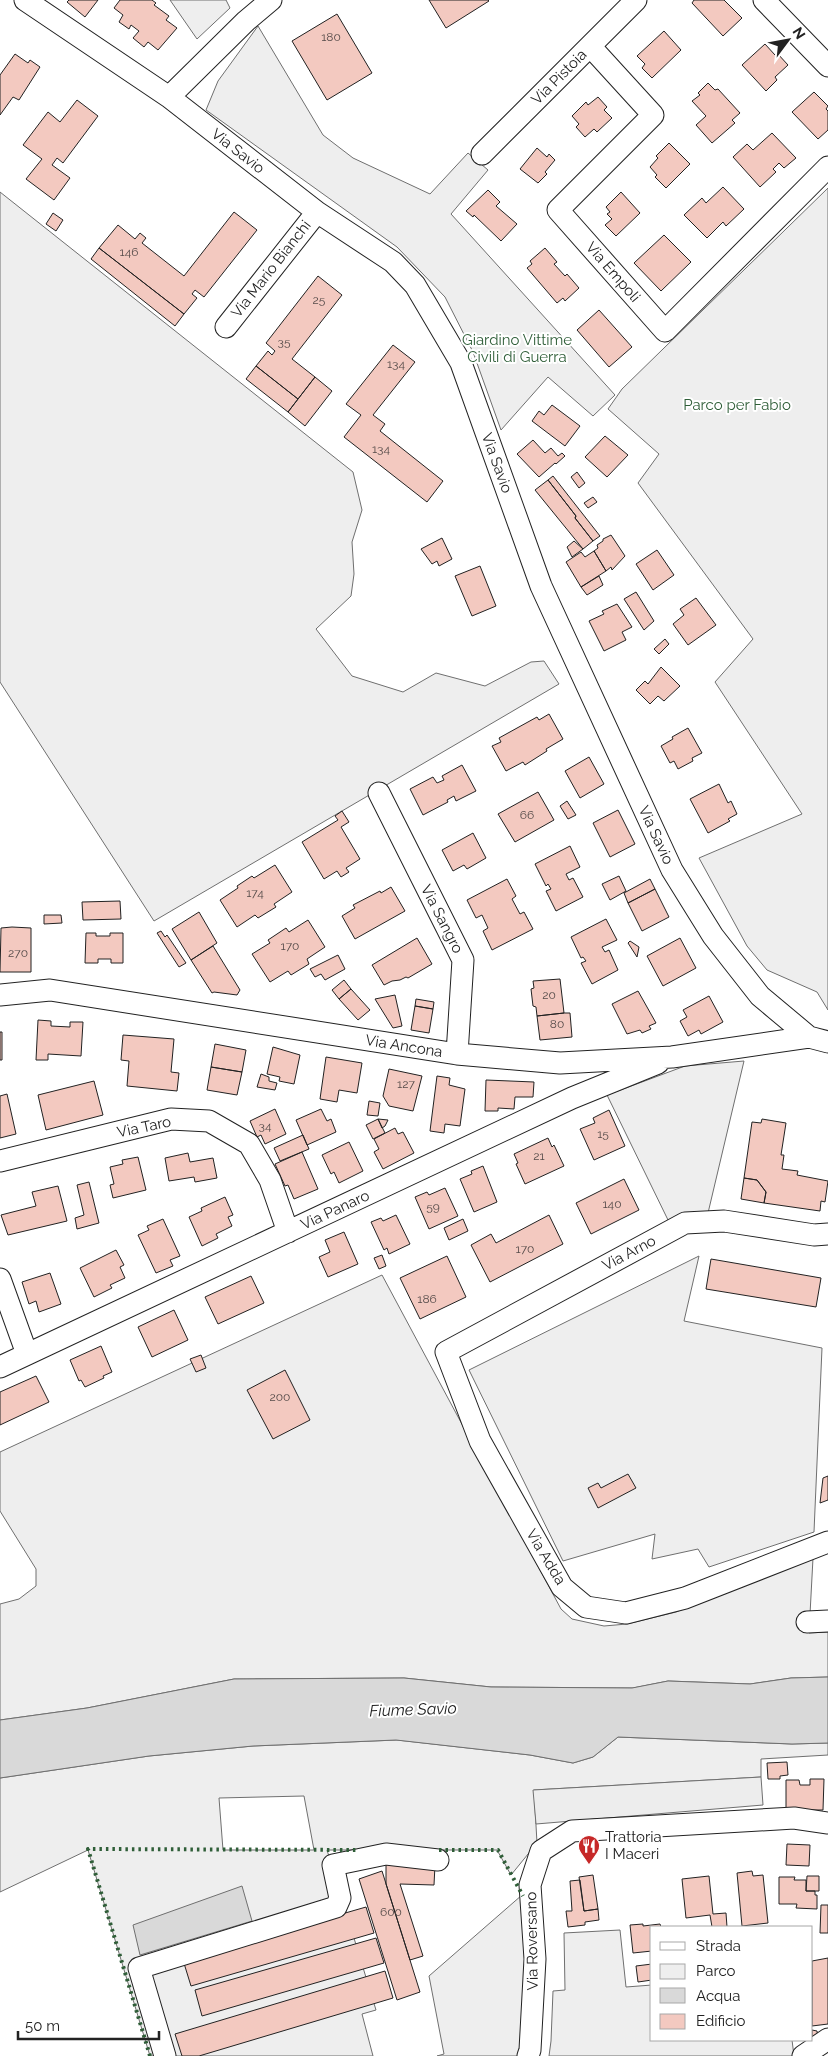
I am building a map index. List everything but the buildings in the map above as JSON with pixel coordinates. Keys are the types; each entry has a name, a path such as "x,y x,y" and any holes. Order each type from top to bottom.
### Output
{"street":[{"name":"Via Savio","path":"25,0 169,97 316,212 393,262 415,285 461,363 540,586 672,870 713,936 760,996 819,1040"},
{"path":"169,97 246,21 271,0"},
{"name":"Via Pistoia","path":"482,154 636,0"},
{"path":"764,0 828,66"},
{"name":"Via Empoli","path":"590,46 653,115 558,210 665,331 828,168"},
{"name":"Via Mario Bianchi","path":"226,327 316,212"},
{"name":"Via Sangro","path":"379,793 463,960 457,1054"},
{"name":"Via Ancona","path":"0,995 50,990 457,1054 560,1063 672,1057 819,1040"},
{"name":"Via Panaro","path":"0,1367 572,1098 672,1057"},
{"path":"560,1063 572,1098"},
{"name":"Via Taro","path":"0,1161 171,1119 209,1121 249,1144 270,1180 288,1232"},
{"name":"Via Arno","path":"446,1352 685,1223 724,1221 814,1236 828,1234"},
{"path":"0,1279 27,1354"},
{"name":"Via Adda","path":"446,1352 480,1441 562,1587 586,1607 626,1613 685,1598 828,1542"},
{"name":"Via Roversano","path":"528,2056 530,2050 535,1959 530,1885 541,1851 572,1831 794,1818 828,1823"},
{"path":"165,2056 138,1968 336,1907 340,1898 332,1865 386,1854 438,1860"},
{"path":"803,2056 828,2039"}],"green space":[{"path":"170,0 226,0 230,8 197,39"},
{"name":"Giardino Vittime Civili di Guerra","path":"258,26 323,135 353,158 430,194 468,153 488,170 451,214 615,395 593,416 548,377 501,430 473,352 445,297 397,247 206,110 218,81"},
{"name":"Parco per Fabio","path":"828,188 828,1010 817,992 767,970 747,946 699,858 802,814 715,682 753,639 638,483 659,454 608,409 622,389"},
{"path":"0,192 353,472 362,510 352,542 354,574 351,596 316,629 352,676 403,692 436,673 485,686 531,662 544,661 559,684 154,921 0,682"},
{"path":"744,1061 708,1213 669,1222 607,1095 685,1066"},
{"path":"699,1256 684,1321 822,1348 814,1532 709,1567 698,1549 652,1559 655,1534 563,1561 469,1370"},
{"path":"382,1275 561,1609 572,1619 604,1626 627,1624 676,1612 813,1558 809,1633 828,1632 828,1677 791,1678 750,1684 668,1681 633,1688 491,1687 404,1678 234,1679 87,1708 0,1720 0,1604 19,1599 36,1586 36,1569 0,1511 0,1452"},
{"path":"618,1737 792,1744 828,1743 828,1755 761,1759 761,1777 534,1790 537,1843 511,1875 497,1850 327,1850 376,2010 362,2014 373,2056 150,2056 88,1850 0,1892 0,1778 149,1756 253,1746 397,1740 530,1755 573,1763 593,1757","holes":["304,1796 314,1850 223,1850 219,1798"]},
{"path":"522,1895 529,1963 522,2056 437,2056 444,2054 429,1976"},
{"path":"620,1930 626,1987 650,1985 650,2041 792,2041 794,2056 549,2056 553,1991 565,1990 564,1933"}],"shaded area":[{"path":"761,1777 763,1805 536,1824 533,1790"}],"water":[{"name":"Fiume Savio","path":"828,1677 828,1743 792,1744 618,1737 593,1757 573,1763 530,1755 396,1740 253,1746 149,1756 0,1778 0,1720 87,1708 234,1679 404,1678 491,1687 632,1688 668,1681 750,1684 791,1678"},
{"path":"242,1886 252,1921 140,1955 133,1925"}],"hedge":[{"path":"150,2056 88,1849 357,1850"},
{"path":"439,1850 498,1850 523,1896"}],"place":[{"name":"Trattoria I Maceri","path":"589,1865"}]}
